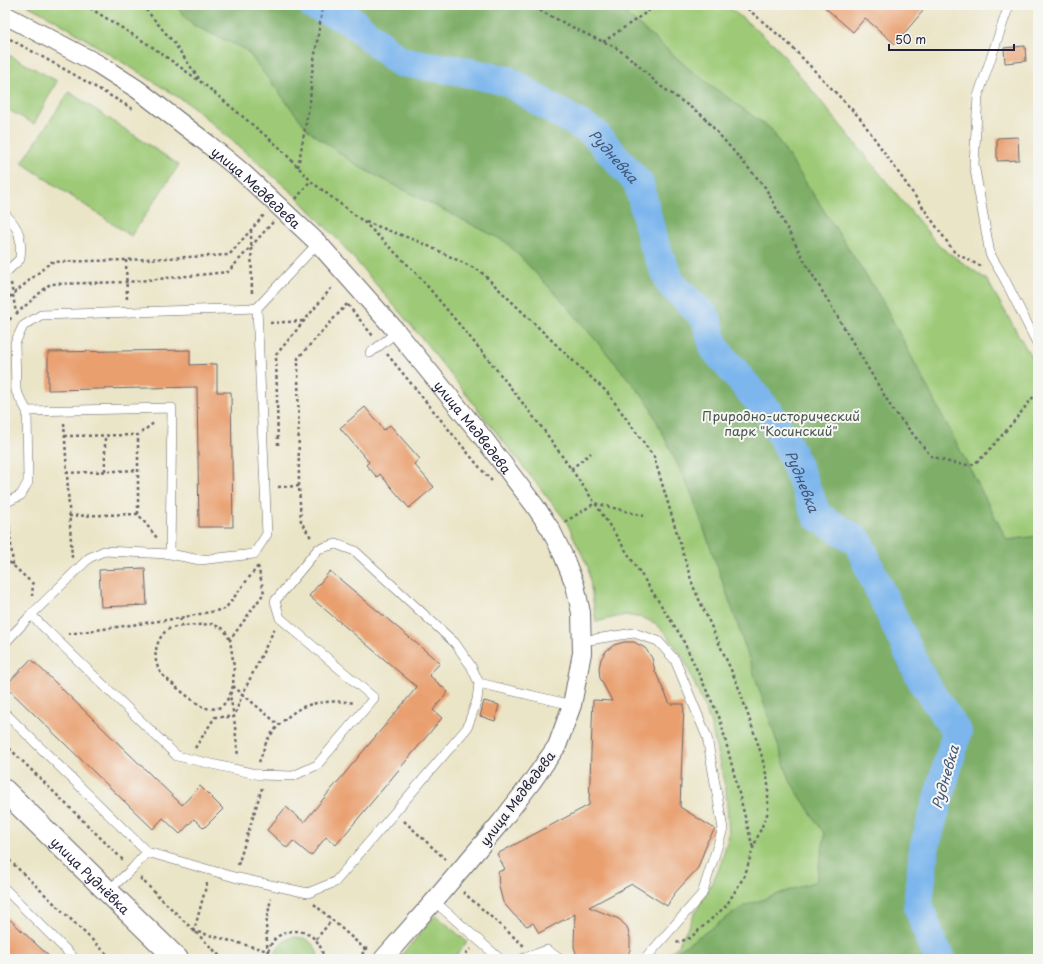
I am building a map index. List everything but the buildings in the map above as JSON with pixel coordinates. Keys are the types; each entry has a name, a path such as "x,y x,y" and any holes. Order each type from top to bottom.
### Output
{"street":[{"name":"улица Медведева","path":"5,15 98,64 137,89 242,172 318,243 397,332 484,439 535,506 551,530 575,584 581,613 582,652 572,705 557,746 531,783 434,901 383,959"},
{"name":"улица Руднёвка","path":"5,791 108,891 169,956"}],"lane":[{"path":"1009,5 978,96 974,164 990,254 1038,345"},
{"path":"5,214 16,225 22,244 20,259 5,273"},
{"path":"6,503 21,495 28,482 27,411 16,391 15,343 23,326 41,315 255,308 318,243"},
{"path":"5,643 89,558 104,551 170,554 200,560 254,554 268,534 258,324 255,308"},
{"path":"370,352 397,332"},
{"path":"27,411 172,408 170,554"},
{"path":"5,713 146,852 234,877 308,893 335,882 467,728 477,700 479,683 471,666 455,644 355,551 336,544 318,550 274,601 280,618 374,698 317,765 293,776 254,774 177,756 31,615"},
{"path":"582,641 634,633 658,642 674,660 707,737 723,829 702,894 645,959"},
{"path":"479,683 572,705"},
{"path":"108,891 132,869 146,852"},
{"path":"5,888 75,959"},
{"path":"434,901 500,959"},
{"path":"522,959 547,950 560,959"}],"path":[{"path":"86,5 152,46 205,85 279,147 310,181 364,222 418,275 504,379 543,429 595,503 627,555 681,636 720,719 753,848"},
{"path":"142,5 205,85"},
{"path":"298,168 310,101 312,73 323,5"},
{"path":"529,5 615,47 659,85 703,116 764,187 806,264 893,410 931,456 964,465 974,464 986,454 1038,391"},
{"path":"603,42 657,5"},
{"path":"743,5 788,43 860,118 955,253 1004,278"},
{"path":"5,36 138,113"},
{"path":"292,202 310,181"},
{"path":"5,301 51,262 229,255 265,213 279,227"},
{"path":"5,324 50,284 127,282 228,272 273,222"},
{"path":"364,222 420,242 480,271 607,392 654,457 693,586 737,683 761,753 768,782 768,812 753,848 745,875 726,906 690,938 665,946 660,942"},
{"path":"251,230 250,247 255,308"},
{"path":"126,260 127,312"},
{"path":"329,281 337,292"},
{"path":"278,448 276,355 333,286"},
{"path":"12,295 16,314"},
{"path":"318,550 301,522 299,486 298,358 347,304 494,483"},
{"path":"258,324 304,321"},
{"path":"64,436 138,435 172,408"},
{"path":"63,410 73,574"},
{"path":"105,435 105,472"},
{"path":"138,435 138,514 170,554"},
{"path":"571,469 591,453"},
{"path":"66,473 138,470"},
{"path":"266,487 299,486"},
{"path":"278,487 279,494"},
{"path":"6,503 14,566"},
{"path":"551,530 595,503 644,516"},
{"path":"69,516 138,514"},
{"path":"5,558 33,584 31,615"},
{"path":"54,636 180,618 225,609 262,561"},
{"path":"230,640 264,593 258,566"},
{"path":"180,618 182,626"},
{"path":"234,716 242,694 280,618"},
{"path":"212,624 224,629 230,640 234,667 233,686 226,702 219,708 212,709 202,707 162,674 156,662 156,649 161,637 169,629 182,626 212,624"},
{"path":"233,686 279,725"},
{"path":"230,695 234,716 239,770"},
{"path":"254,774 268,740 279,725 300,708 322,702 343,701 368,706"},
{"path":"188,758 215,718 234,716"},
{"path":"5,744 223,959"},
{"path":"234,877 266,775"},
{"path":"395,812 445,859 450,853"},
{"path":"5,856 112,959"},
{"path":"194,930 211,870"},
{"path":"268,959 266,925 274,886"},
{"path":"461,890 534,955"},
{"path":"298,891 366,950"},
{"path":"316,938 332,920"},
{"path":"194,930 268,951"},
{"path":"268,951 275,938 288,931 303,931 316,938 323,951 323,959"},
{"path":"358,959 371,944"}],"green space":[{"name":"Природно-исторический парк \"Косинский\"","path":"27,5 726,5 775,45 939,246 987,280 1038,369 1038,959 663,959 677,947 719,869 729,835 726,791 710,721 684,659 666,634 655,623 643,618 625,615 596,622 588,567 566,521 420,336 339,241 297,197 192,106 57,21"},
{"name":"Природно-исторический парк \"Косинский\"","path":"175,5 616,5 694,73 771,129 882,300 1007,540 1038,536 1038,959 670,959 679,950 744,906 816,881 825,835 790,781 692,495 647,401 566,305 506,242 359,167 308,130 246,50 193,25"},
{"path":"5,53 57,81 34,124 5,108"},
{"path":"69,92 179,165 131,236 22,163"},
{"path":"436,915 467,942 453,959 398,959"},
{"path":"293,937 303,938 311,942 316,949 318,959 274,959 276,951 280,945"}],"waterway":[{"name":"Рудневка","path":"313,5 349,19 400,62 456,70 508,81 594,133 639,184 653,242 671,284 706,318 715,349 770,414 791,452 817,516 858,541 923,682 957,732 924,849 918,905 933,946 941,959"}]}
